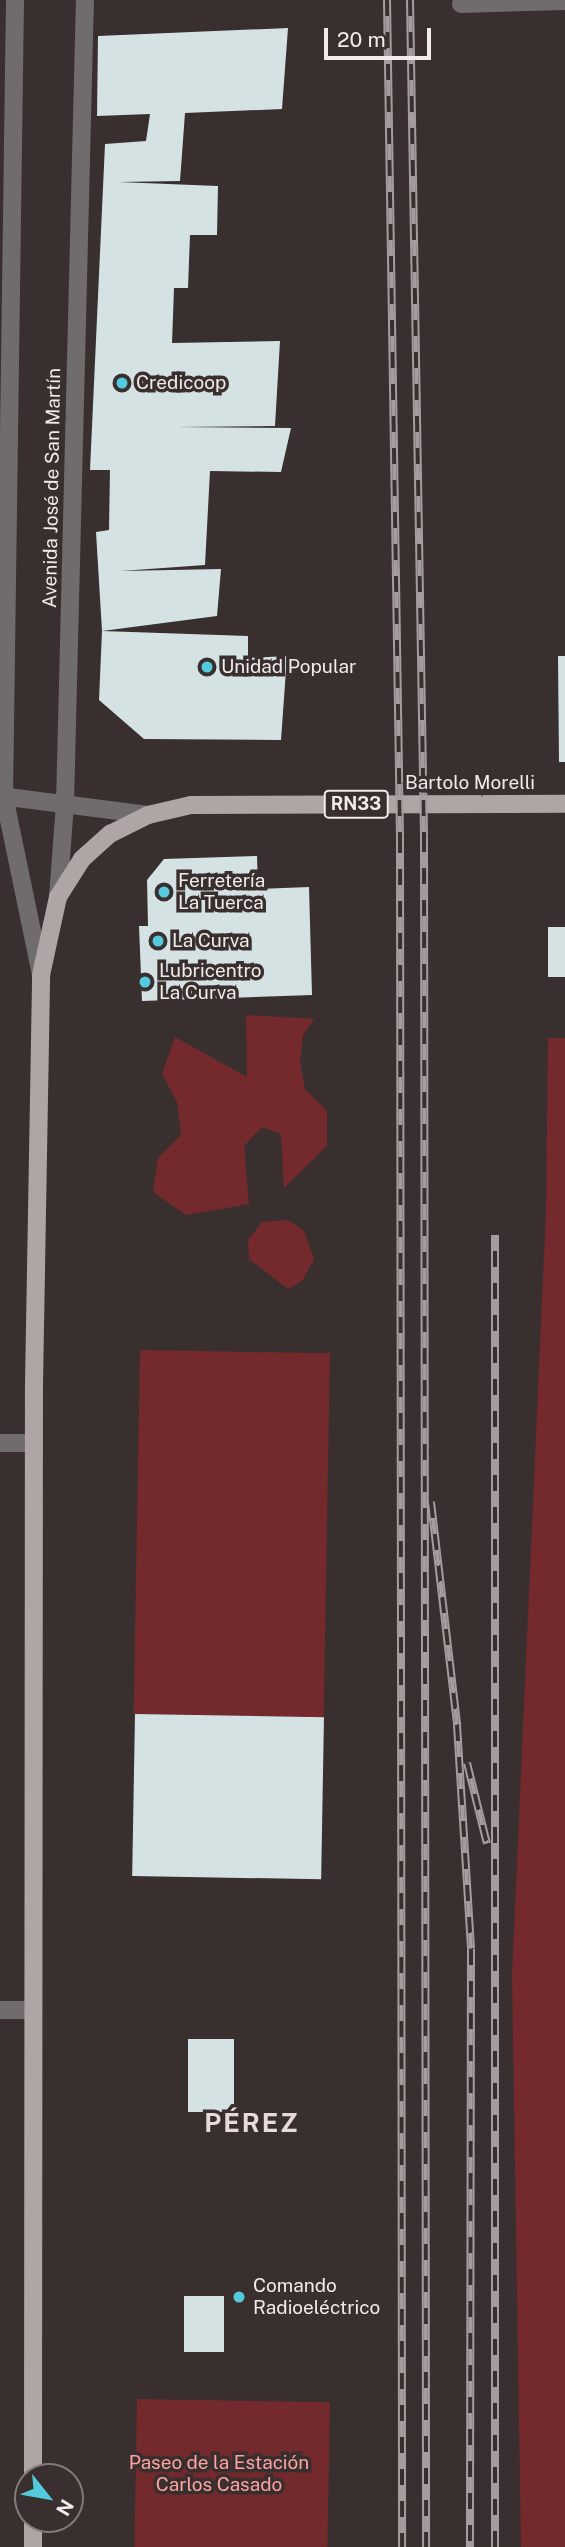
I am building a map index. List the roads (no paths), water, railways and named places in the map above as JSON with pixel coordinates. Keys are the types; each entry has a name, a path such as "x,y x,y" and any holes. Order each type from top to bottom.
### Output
{"main road":[{"name":"Bartolo Morelli","path":"148,815 191,805 565,804"},
{"name":"RN33","path":"58,897 82,859 148,815"},
{"name":"Avenida José de San Martín","path":"33,2463 33,1443 41,975 58,897"}],"street":[{"name":"Avenida José de San Martín","path":"15,0 2,796 41,975"},
{"name":"Avenida José de San Martín","path":"58,897 65,804 85,0"},
{"path":"461,4 565,1"},
{"name":"Bartolo Morelli","path":"2,796 148,815"},
{"path":"0,1443 33,1443"},
{"path":"0,2010 33,2010"}],"railway":[{"path":"387,0 400,837 402,2547"},
{"path":"410,0 424,836 426,2547"},
{"path":"495,1235 495,2547"},
{"path":"431,1502 457,1725 471,1949 470,2547"},
{"path":"467,1763 487,1844"}],"place":[{"name":"Credicoop","path":"122,383"},
{"name":"Unidad Popular","path":"207,667"},
{"name":"Ferretería La Tuerca","path":"164,892"},
{"name":"La Curva","path":"158,941"},
{"name":"Lubricentro La Curva","path":"145,982"},
{"name":"Comando Radioeléctrico","path":"239,2297"}],"district":[{"name":"PÉREZ","path":"252,2123"}],"park label":[{"name":"Paseo de la Estación Carlos Casado","path":"219,2474"}]}
